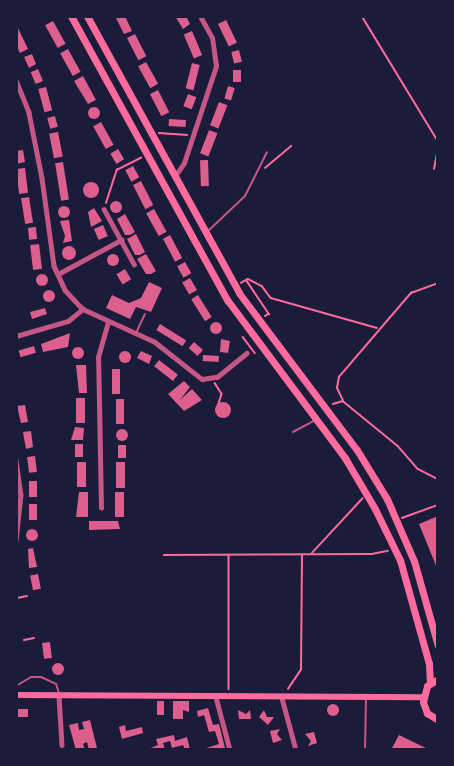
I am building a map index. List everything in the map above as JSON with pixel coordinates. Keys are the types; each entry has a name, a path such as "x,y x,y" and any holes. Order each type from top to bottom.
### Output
{"highway":[{"path":"72,16 162,183 253,338 252,349 264,352 316,420 366,494 379,518 394,548 412,600 429,664 430,683 423,697 427,713 438,720"},
{"path":"87,16 204,234 235,287 357,450 392,510 426,595 438,645"},
{"path":"162,183 174,176"},
{"path":"237,314 248,306"},
{"path":"281,374 293,366"},
{"path":"379,518 392,510"},
{"path":"430,683 438,679"}],"main road":[{"path":"16,695 423,697"}],"street":[{"path":"174,176 194,135 216,66 212,38 200,16"},
{"path":"16,80 29,114 58,274 65,290 83,309 169,352 197,376 213,379 252,349"},
{"path":"104,209 134,264"},
{"path":"58,274 121,240"},
{"path":"16,336 68,321 83,309"},
{"path":"100,508 98,357 108,322"},
{"path":"16,460 21,495 16,541"},
{"path":"59,696 62,745"},
{"path":"216,697 230,750"},
{"path":"282,698 296,750"}],"lane":[{"path":"204,234 245,196 267,152"},
{"path":"136,334 145,314"},
{"path":"293,432 316,420"},
{"path":"16,686 22,680 41,676 56,684 59,696"},
{"path":"365,750 366,697"}],"path":[{"path":"362,16 438,141"},
{"path":"151,132 194,135"},
{"path":"259,171 274,164 291,146"},
{"path":"434,169 438,148"},
{"path":"104,209 117,170 147,155"},
{"path":"235,287 246,280"},
{"path":"246,280 268,314 263,318"},
{"path":"246,280 262,286 271,298 309,311 378,328"},
{"path":"438,283 411,293 378,328 339,376 337,388 343,401 398,446 418,469 438,478"},
{"path":"243,337 255,353"},
{"path":"249,346 253,338"},
{"path":"249,346 255,353"},
{"path":"255,353 264,352"},
{"path":"213,379 222,394 219,404"},
{"path":"326,410 343,401"},
{"path":"311,555 366,494"},
{"path":"397,521 438,505"},
{"path":"164,555 381,554 394,548"},
{"path":"229,555 229,697"},
{"path":"282,698 301,670 302,555"},
{"path":"17,598 27,596"},
{"path":"24,639 34,638"}],"building":[{"path":"115,16 125,16 132,31 124,34"},
{"path":"175,16 186,16 190,24 183,29"},
{"path":"226,20 237,42 229,46 218,24"},
{"path":"53,21 66,44 58,48 45,25"},
{"path":"16,24 28,49 20,53 16,45"},
{"path":"192,31 202,55 194,58 184,35"},
{"path":"135,34 146,56 138,60 127,38"},
{"path":"68,49 81,72 73,76 60,53"},
{"path":"239,50 242,62 234,64 231,52"},
{"path":"32,54 36,64 29,68 24,57"},
{"path":"146,62 158,84 150,88 138,66"},
{"path":"192,63 200,65 193,90 186,88"},
{"path":"38,69 43,81 36,84 31,72"},
{"path":"233,70 241,70 241,82 233,82"},
{"path":"83,76 96,100 88,104 74,81"},
{"path":"228,86 235,88 231,100 224,98"},
{"path":"46,87 52,110 44,112 38,89"},
{"path":"158,90 169,112 161,116 150,94"},
{"path":"188,94 196,97 192,109 183,106"},
{"path":"219,102 227,105 218,129 210,125"},
{"path":"96,107 100,113 96,119 92,119 88,111"},
{"path":"55,116 58,127 50,129 47,118"},
{"path":"169,119 186,120 186,127 169,126"},
{"path":"101,122 114,145 106,149 93,126"},
{"path":"209,130 217,133 208,157 200,153"},
{"path":"58,132 63,157 54,158 49,134"},
{"path":"118,149 124,159 116,164 110,154"},
{"path":"23,150 25,162 16,164 16,151"},
{"path":"200,160 208,160 209,186 201,186"},
{"path":"63,162 69,200 61,201 55,163"},
{"path":"133,166 139,177 131,182 125,170"},
{"path":"25,168 28,193 19,194 16,169"},
{"path":"141,181 153,205 145,209 133,185"},
{"path":"91,182 97,184 99,190 97,196 91,198 85,196 83,190 85,184"},
{"path":"29,197 33,223 25,224 21,198"},
{"path":"118,201 122,207 118,213 114,213 110,205"},
{"path":"66,206 70,212 66,218 62,218 58,210"},
{"path":"94,208 102,221 91,227 88,212"},
{"path":"154,209 167,232 159,236 146,213"},
{"path":"125,214 135,232 130,235 125,235 117,219"},
{"path":"69,220 72,241 63,243 65,236 60,221"},
{"path":"103,225 108,236 99,240 94,229"},
{"path":"36,227 37,239 29,240 28,228"},
{"path":"136,234 145,252 140,255 135,255 127,239"},
{"path":"170,235 182,258 175,262 163,239"},
{"path":"39,244 42,269 33,270 30,245"},
{"path":"69,246 74,248 76,253 74,258 69,260 64,258 62,253 64,248"},
{"path":"115,254 119,260 115,266 111,266 107,258"},
{"path":"146,254 156,271 151,274 146,274 137,259"},
{"path":"185,262 191,273 183,278 177,266"},
{"path":"125,269 131,279 123,284 116,274"},
{"path":"42,274 48,280 42,286 36,280"},
{"path":"190,278 197,290 189,295 182,282"},
{"path":"149,282 162,288 151,312 136,307 130,319 106,308 112,295 129,303 141,298"},
{"path":"49,290 55,296 49,302 43,296"},
{"path":"198,295 212,317 205,321 191,299"},
{"path":"45,308 47,314 32,319 30,312"},
{"path":"218,322 222,328 218,334 214,334 210,326"},
{"path":"160,324 186,340 183,346 156,330"},
{"path":"70,333 68,347 43,352 41,344"},
{"path":"221,339 230,341 228,353 220,352"},
{"path":"194,342 203,350 198,356 189,348"},
{"path":"34,346 36,353 21,357 19,350"},
{"path":"78,347 84,353 78,359 72,353"},
{"path":"125,351 131,357 125,363 119,357"},
{"path":"141,351 152,356 149,364 137,358"},
{"path":"203,355 219,356 219,362 203,361"},
{"path":"159,360 178,375 173,381 154,366"},
{"path":"76,365 86,365 87,393 79,393"},
{"path":"112,369 120,369 120,394 112,394"},
{"path":"184,381 190,387 180,400 192,389 202,400 184,411 168,394"},
{"path":"76,398 85,398 85,423 76,423"},
{"path":"116,399 124,399 124,424 116,424"},
{"path":"223,402 231,410 223,418 215,410"},
{"path":"25,405 28,422 21,423 17,406"},
{"path":"75,427 84,428 83,440 71,440"},
{"path":"122,429 128,435 122,441 116,435"},
{"path":"31,431 33,447 26,449 23,432"},
{"path":"75,444 83,444 83,457 75,457"},
{"path":"118,445 126,445 126,458 118,458"},
{"path":"35,456 37,472 29,473 27,457"},
{"path":"77,462 86,462 86,487 77,487"},
{"path":"116,462 125,462 125,488 116,488"},
{"path":"29,481 37,481 37,497 29,497"},
{"path":"79,492 88,492 88,517 76,517"},
{"path":"115,492 124,492 124,517 115,517"},
{"path":"29,504 37,504 37,520 29,520"},
{"path":"438,516 438,568 437,568 419,524"},
{"path":"89,521 118,521 120,529 89,530"},
{"path":"34,529 38,535 34,541 30,541 26,533"},
{"path":"33,548 37,567 29,568 28,549"},
{"path":"38,574 41,589 33,590 30,576"},
{"path":"50,642 52,658 44,659 42,643"},
{"path":"60,663 63,664 63,674 56,675 53,674 52,667 53,664"},
{"path":"157,701 164,701 164,715 157,715"},
{"path":"173,701 189,701 189,712 183,710 183,719 173,719"},
{"path":"333,704 339,710 333,716 327,710"},
{"path":"208,708 213,725 219,724 225,748 200,750 219,744 215,731 209,732 204,715 198,717 197,711"},
{"path":"16,709 28,709 28,717 16,717"},
{"path":"238,710 246,714 250,710 251,719 239,719"},
{"path":"264,710 267,717 274,717 268,725 259,717"},
{"path":"90,720 97,748 89,750 87,742 83,744 85,750 76,750 69,725 78,723 79,730 84,729 82,722"},
{"path":"125,725 126,731 142,727 143,733 122,739 119,727"},
{"path":"280,729 277,734 282,740 273,743 270,731"},
{"path":"314,732 317,743 308,746 311,741 305,734"},
{"path":"174,735 175,741 187,737 190,750 185,750 183,745 172,748 170,741 163,743 165,750 146,750 158,745 156,739"},
{"path":"399,735 430,750 395,750 392,748"}]}
